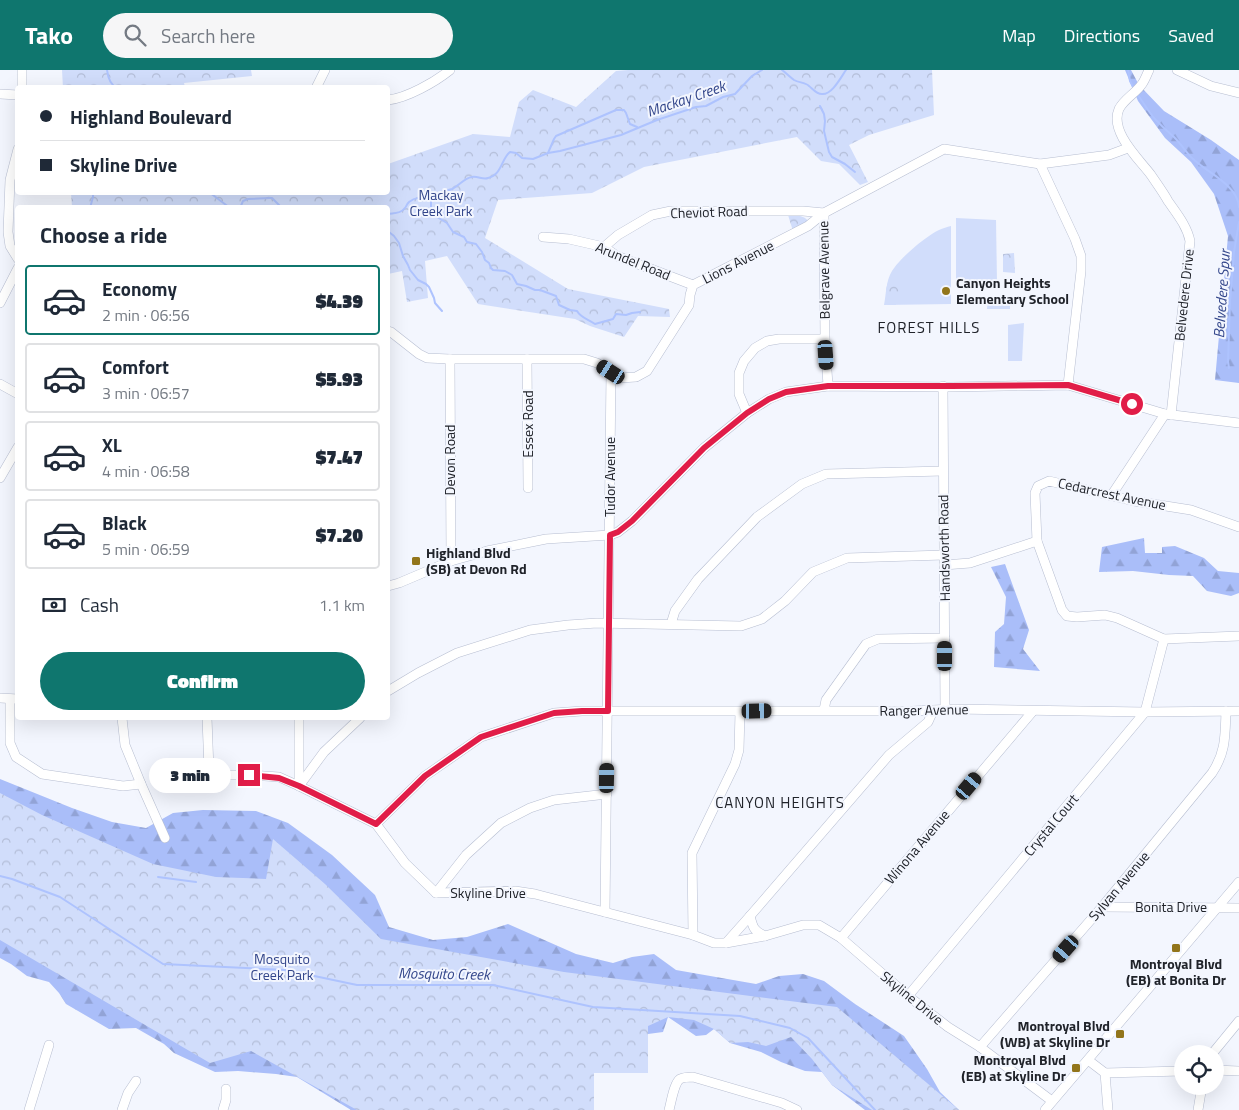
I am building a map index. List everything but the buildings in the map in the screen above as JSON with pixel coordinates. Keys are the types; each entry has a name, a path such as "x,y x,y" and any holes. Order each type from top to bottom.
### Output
{"street":[{"path":"22,70 22,85"},
{"path":"318,85 325,70"},
{"path":"390,100 403,97 450,70"},
{"name":"Belvedere Drive","path":"1111,496 1168,414 1190,241 1186,228 1150,174 1128,148 1119,125 1119,109 1142,84 1149,70"},
{"path":"1177,70 1211,86 1239,93"},
{"path":"0,94 15,95"},
{"name":"Lions Avenue","path":"390,332 427,358 584,359 598,363 620,378 636,377 647,371 689,305 694,285 808,226 824,213 944,149 1040,164 1109,155 1128,148"},
{"path":"15,161 10,180 8,232 10,246 15,255"},
{"path":"1040,164 1081,256 1081,271 1068,385"},
{"name":"Cheviot Road","path":"604,247 618,235 652,215 671,211 796,211 824,213"},
{"name":"Belgrave Avenue","path":"824,213 825,339 828,386"},
{"name":"Arundel Road","path":"543,237 569,238 604,247 617,256 694,285"},
{"path":"0,302 15,274"},
{"path":"747,413 739,394 740,372 744,361 755,348 767,341 779,339 825,339"},
{"name":"Devon Road","path":"450,359 451,561"},
{"name":"Essex Road","path":"528,359 528,488"},
{"name":"Tudor Avenue","path":"605,912 611,372"},
{"path":"0,384 15,392"},
{"path":"390,585 451,561 487,550 546,539 610,535 618,532 632,521 704,448 747,413 769,399 786,392 828,386 1068,385 1168,414 1239,423"},
{"name":"Handsworth Road","path":"943,386 945,709"},
{"path":"0,478 15,452"},
{"path":"671,624 675,610 698,579 758,516 802,484 826,474 943,472"},
{"name":"Cedarcrest Avenue","path":"1037,541 1036,493 1038,486 1050,480 1134,501 1190,510 1239,527"},
{"path":"944,565 970,563 1037,541 1062,610 1067,616 1077,618 1105,616 1117,618 1164,639 1239,636"},
{"path":"390,689 457,653 530,630 596,623 741,626 762,619 785,601 813,572 847,558 944,555"},
{"path":"824,710 826,700 866,644 878,639 945,638"},
{"name":"Crystal Court","path":"908,996 1146,712 1164,639"},
{"path":"0,698 14,699 10,743 16,757 42,774 123,786 141,784"},
{"name":"Ranger Avenue","path":"376,824 425,776 481,737 554,713 582,711 740,712 945,709 1146,712 1239,711"},
{"path":"726,943 889,755 928,722 933,710"},
{"name":"Winona Avenue","path":"841,938 1033,710"},
{"name":"Sylvan Avenue","path":"980,1047 1102,907 1212,773 1220,762 1225,742 1226,711"},
{"path":"693,935 692,853 735,764 739,750 740,712"},
{"path":"122,720 125,745 165,838"},
{"name":"Skyline Drive","path":"208,720 209,770 216,775 249,775 279,778 376,824 405,863 436,893 515,891 535,894 693,935 714,943 726,943 765,936 803,925 819,925 841,938 908,996 948,1027 980,1047 1052,1101"},
{"path":"299,720 299,786"},
{"path":"299,786 324,752 358,720"},
{"path":"436,893 466,855 501,823 530,808 554,800 607,794"},
{"path":"1045,1110 1239,882"},
{"name":"Bonita Drive","path":"1102,907 1239,908"},
{"path":"750,916 753,927 757,932 765,936"},
{"path":"1219,1045 1239,1020"},
{"path":"29,1110 50,1045"},
{"path":"1088,1060 1105,1073 1174,1071"},
{"path":"1224,1070 1239,1071"},
{"path":"1105,1073 1108,1110"},
{"path":"669,1110 677,1083 681,1078 686,1077 782,1103 797,1110"},
{"path":"122,1110 128,1093 136,1081"},
{"path":"223,1110 226,1100 226,1089"},
{"path":"1198,1110 1200,1095"}],"green space":[{"path":"62,70 251,70 252,76 184,83 184,85 63,85"},
{"name":"Mackay Creek Park","path":"932,70 934,115 869,135 849,145 868,182 860,185 839,164 821,161 797,137 644,167 592,193 498,200 485,238 568,289 669,309 670,317 638,316 624,337 575,319 478,304 447,256 425,261 428,298 407,302 402,271 390,274 390,205 72,205 71,195 390,195 390,163 473,134 510,137 519,102 533,90 576,107 616,71"},
{"path":"1125,70 1131,70 1139,85 1164,111 1239,160 1239,383 1215,380 1228,236 1214,194 1191,162 1165,138 1138,101"},
{"path":"788,215 802,216 808,221 793,231"},
{"path":"956,218 996,220 997,282 956,281"},
{"path":"951,226 951,304 884,305 888,279 896,266 927,237 940,229"},
{"path":"1014,253 1015,273 1003,272 1003,254"},
{"path":"889,279 898,281 900,286 900,294 896,305 887,305 886,289"},
{"path":"1010,296 1010,309 987,309 988,297"},
{"path":"1024,323 1022,361 1008,361 1008,325"},
{"path":"1144,538 1145,553 1162,553 1162,547 1175,546 1204,558 1218,571 1239,573 1239,593 1231,596 1207,591 1193,576 1133,571 1099,572 1102,547"},
{"path":"1005,564 1029,630 1023,649 1040,671 994,667 995,632 1004,624 1006,597 991,567"},
{"name":"Mosquito Creek Park","path":"0,779 112,822 146,828 173,813 203,810 256,811 288,823 332,855 375,895 389,927 433,940 467,937 508,924 576,954 613,963 632,957 654,954 676,970 756,984 779,976 803,974 824,981 904,1036 927,1069 940,1092 959,1110 865,1110 832,1085 822,1072 805,1071 761,1052 730,1043 714,1029 706,1035 696,1036 668,1017 663,1032 648,1034 648,1073 594,1073 594,1110 351,1110 297,1077 238,1071 215,1072 174,1053 164,1044 136,1028 109,1029 66,1004 49,982 27,976 0,958"},
{"name":"Mosquito Creek Park","path":"0,793 42,815 153,864 216,877 266,879 273,839 325,884 381,939 564,972 837,1007 959,1110 872,1110 832,1085 812,1059 791,1037 766,1046 748,1042 730,1043 714,1029 694,1020 668,1017 648,1026 648,1073 594,1073 594,1110 357,1110 251,1051 210,1063 0,940"}],"waterway":[{"name":"Mackay Creek","path":"107,70 113,85"},
{"name":"Mackay Creek","path":"390,214 401,212 414,199 430,197 452,189 469,178 493,176 510,152 516,153 522,158 533,159 548,153 621,135 657,120 696,107 706,106 723,97 735,94 752,76 762,70"},
{"name":"Mackay Creek","path":"782,70 794,80 806,84 820,94 826,94 833,89 846,70"},
{"name":"Belvedere Spur","path":"1128,70 1133,87"},
{"name":"Belvedere Spur","path":"1137,94 1160,125 1177,140 1192,158 1233,192 1239,207"},
{"path":"820,106 824,114 824,131 829,152 832,157 855,172"},
{"name":"Mackay Creek","path":"548,153 556,136 616,110 624,110 630,124 637,127"},
{"path":"91,205 93,195"},
{"name":"Mackay Creek","path":"213,195 226,205"},
{"path":"430,197 431,207 437,217 447,223 453,232 464,237 467,242 476,244 493,270 505,271 512,275 517,284 556,296 559,305 577,311 595,324 613,319 616,314 626,315 640,312"},
{"name":"Mackay Creek","path":"241,205 243,201 248,199 270,198 279,205"},
{"name":"Belvedere Spur","path":"1229,368 1230,302 1234,252 1239,222"},
{"path":"390,233 399,243 410,270 418,280 429,287 435,303 442,311"},
{"name":"Mosquito Creek","path":"0,876 60,897 163,964 286,970 357,985 493,985 593,1007 740,1016 790,1028 808,1038 875,1110"},
{"path":"158,877 196,882"}],"place":[{"name":"Canyon Heights Elementary School","path":"946,291"},
{"name":"Highland Blvd (SB) at Devon Rd","path":"416,561"},
{"name":"Montroyal Blvd (EB) at Bonita Dr","path":"1176,948"},
{"name":"Montroyal Blvd (WB) at Skyline Dr","path":"1120,1034"},
{"name":"Montroyal Blvd (EB) at Skyline Dr","path":"1076,1068"}],"district":[{"name":"FOREST HILLS","path":"929,328"},
{"name":"CANYON HEIGHTS","path":"780,803"}],"route":[{"path":"249,775 279,778 376,824 425,776 481,737 554,713 608,711 610,535 618,532 632,521 704,448 747,413 769,399 786,392 828,386 1068,385 1132,404"}]}
